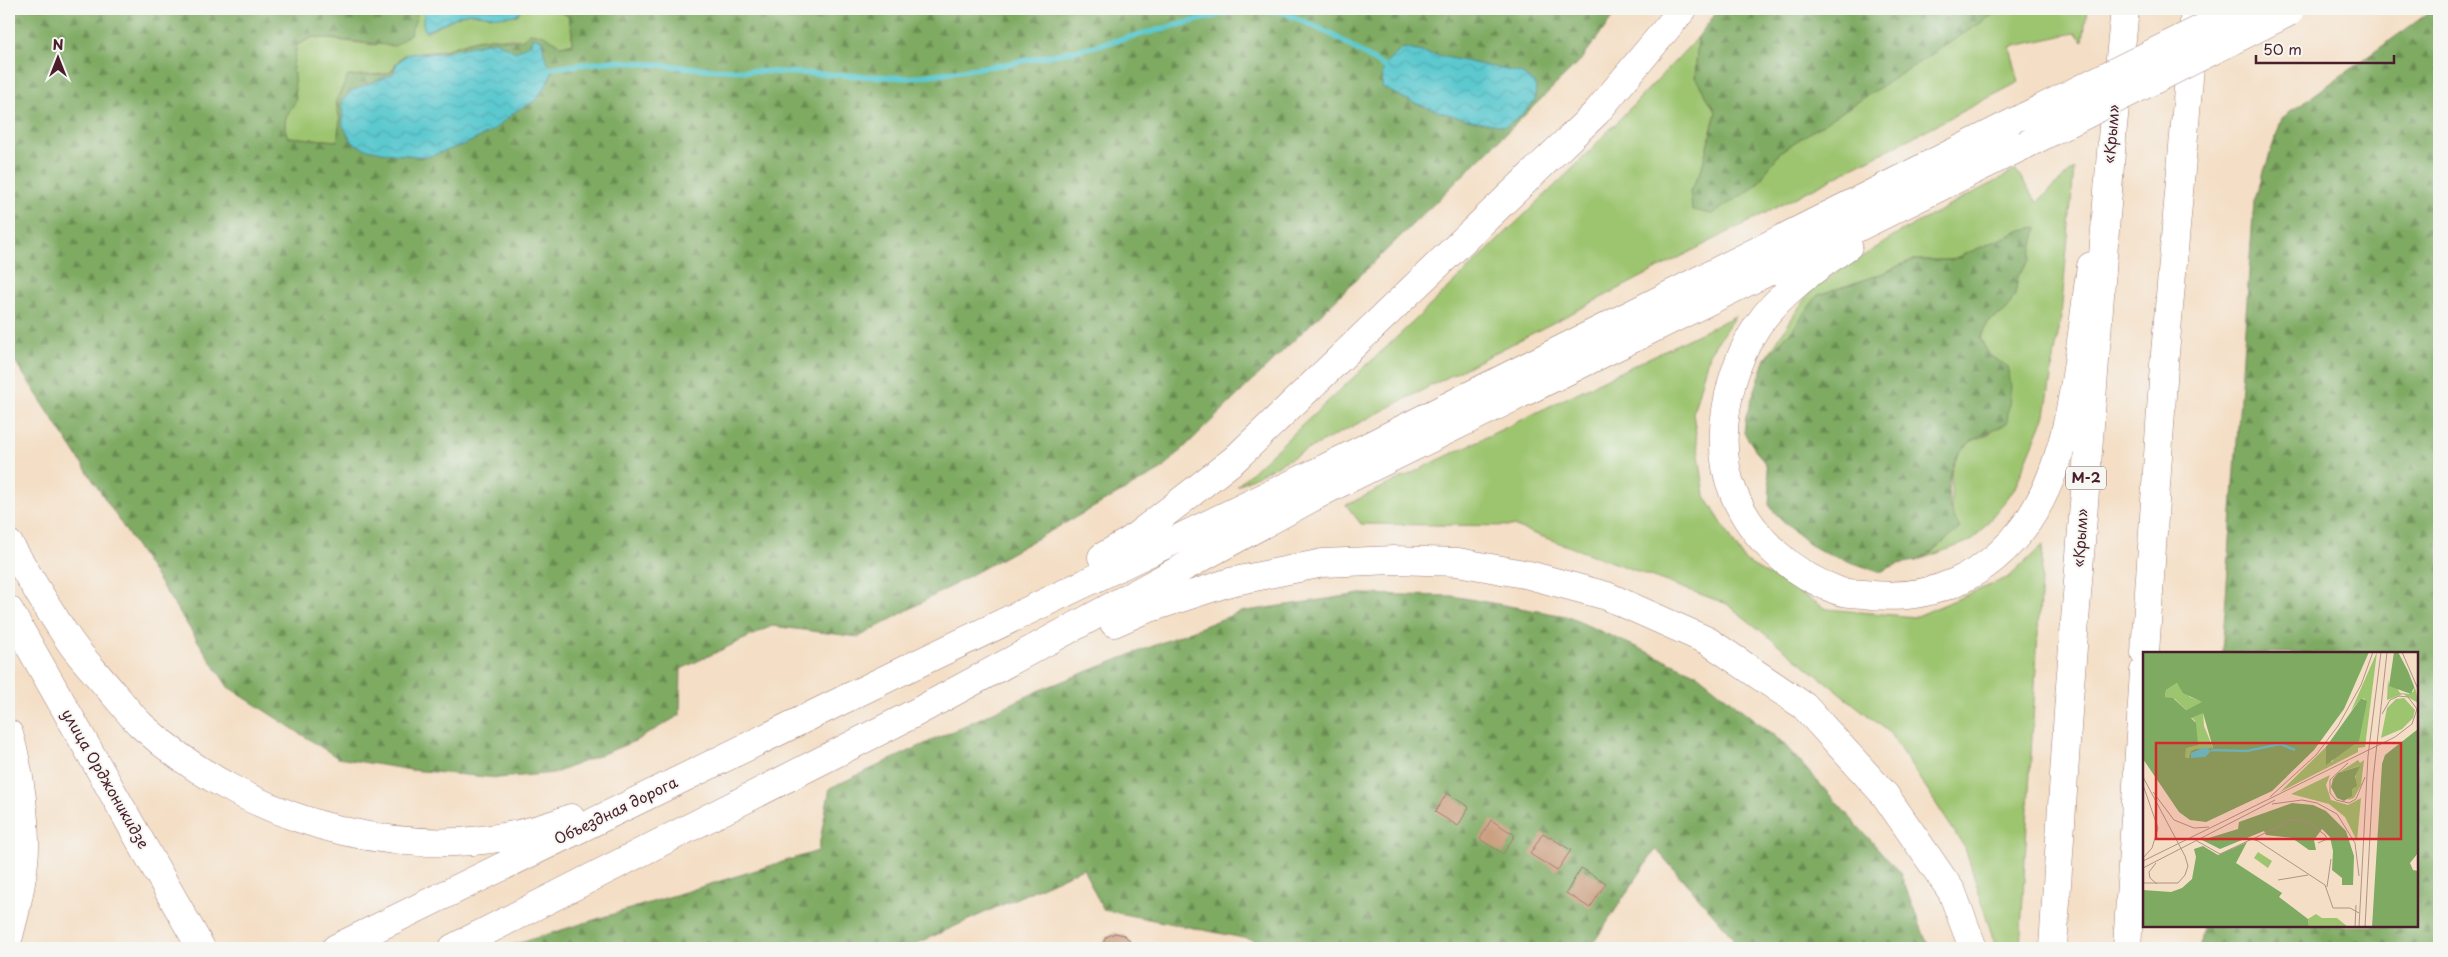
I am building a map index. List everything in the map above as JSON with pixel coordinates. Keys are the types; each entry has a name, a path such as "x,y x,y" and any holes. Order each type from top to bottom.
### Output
{"main road":[{"path":"896,674 1132,540 1235,459 1596,113 1683,9"},
{"name":"«Крым»","path":"2053,948 2068,712 2112,126 2125,9"},
{"path":"896,674 1322,470 2241,9"},
{"path":"2145,652 2164,365 2195,10"},
{"path":"453,948 915,714 1330,488 2024,145 2292,10"},
{"path":"1916,197 1795,284 1758,325 1737,365 1726,405 1724,451 1733,493 1756,532 1791,567 1837,591 1878,596 1921,594 1965,579 1998,556 2028,521 2050,479 2068,420 2112,126"},
{"path":"9,544 72,644 141,725 186,762 242,796 311,824 377,838 446,842 500,837 557,824 728,756"},
{"path":"915,714 1141,611 1230,582 1323,563 1394,560 1458,562 1529,575 1607,596 1708,641 1804,706 1885,795 1952,892 1972,948"},
{"name":"улица Орджоникидзе","path":"9,610 202,948"},
{"name":"Объездная дорога","path":"336,948 896,674"},
{"path":"2127,948 2143,687"},
{"path":"9,734 17,764 25,842 15,912 9,936"}],"green space":[{"path":"9,9 414,9 417,16 410,34 395,46 313,37 297,45 293,65 296,101 285,122 288,137 337,141 340,120 336,101 348,76 385,74 392,71 404,55 441,51 476,40 492,38 520,41 530,33 544,35 562,46 572,43 572,31 568,16 555,9 1619,9 1580,61 1161,470 859,637 772,626 681,669 680,715 635,741 555,773 498,778 411,770 338,758 228,687 9,352"},
{"path":"414,9 424,9 426,32 461,15 470,13 517,15 522,9 555,9 568,16 572,31 572,43 562,46 553,41 492,38 476,40 441,51 404,55 392,71 385,74 348,76 336,101 340,120 338,141 288,137 285,122 287,114 295,101 293,65 297,45 313,37 375,45 417,16"},
{"path":"1719,9 2002,9 1781,151 1755,187 1712,214 1692,210 1690,191 1701,171 1716,112 1695,77 1698,37"},
{"path":"2002,9 2087,9 2083,41 2075,33 2010,47 2019,82 1237,486 1413,322 1575,166 1698,37 1695,77 1716,112 1701,171 1690,191 1755,187 1781,151"},
{"path":"2434,9 2439,9 2439,948 2200,948 2202,927 2418,927 2418,652 2222,652 2254,201 2282,118"},
{"path":"2074,169 2061,316 2045,415 2014,490 1973,540 1916,561 1932,552 1951,510 1951,472 1957,454 1972,441 1991,433 2007,367 1989,355 1980,338 1989,321 2006,311 2015,295 2018,276 2030,260 2036,227 2022,230 1951,260 1912,260 1876,276 1818,295 1794,328 1766,358 1811,289 1904,230 2016,170 2037,202"},
{"path":"2037,227 2030,260 2018,276 2015,295 2006,311 1989,321 1980,338 1989,355 2007,366 2011,385 2007,423 1972,441 1959,454 1954,463 1948,492 1952,513 1960,528 1932,552 1916,561 1898,564 1879,572 1825,553 1809,544 1781,520 1769,505 1770,485 1766,465 1744,433 1746,416 1766,358 1794,328 1818,295 1876,276 1912,260 1951,260 2022,230"},
{"path":"1735,316 1709,354 1693,413 1705,496 1745,561 1827,609 1915,617 2009,577 2043,545 2020,948 1996,948 1965,848 1889,732 1727,604 1513,526 1361,524 1346,505"},
{"path":"1360,594 1452,596 1566,616 1697,674 1782,742 1900,873 1929,948 1736,948 1733,937 1656,849 1590,948 1363,948 1356,944 1293,948 1103,910 1083,868 907,948 503,948 818,851 830,788 1045,688 1240,612"}],"water":[{"path":"424,9 522,9 517,15 499,17 470,13 461,15 425,32 423,23"},
{"path":"531,37 542,40 544,53 552,72 548,82 535,101 516,111 492,131 466,144 427,157 392,154 363,148 352,142 343,126 342,102 351,91 393,74 397,63 408,54 441,53 495,41 516,52 532,42"},
{"path":"1403,48 1521,73 1536,84 1535,101 1519,117 1506,126 1442,113 1412,102 1382,87 1383,66"}],"building":[{"path":"1447,793 1469,807 1458,826 1435,812"},
{"path":"1491,820 1515,835 1503,854 1480,839"},
{"path":"1543,833 1571,850 1557,871 1530,854"},
{"path":"1581,868 1606,883 1590,908 1566,893"},
{"path":"1115,933 1124,935 1131,942 1132,948 1101,948 1106,937"}],"waterway":[{"path":"550,68 614,61 707,69 909,78 1007,64 1078,50 1238,10 1283,12 1333,35 1383,66"}]}
